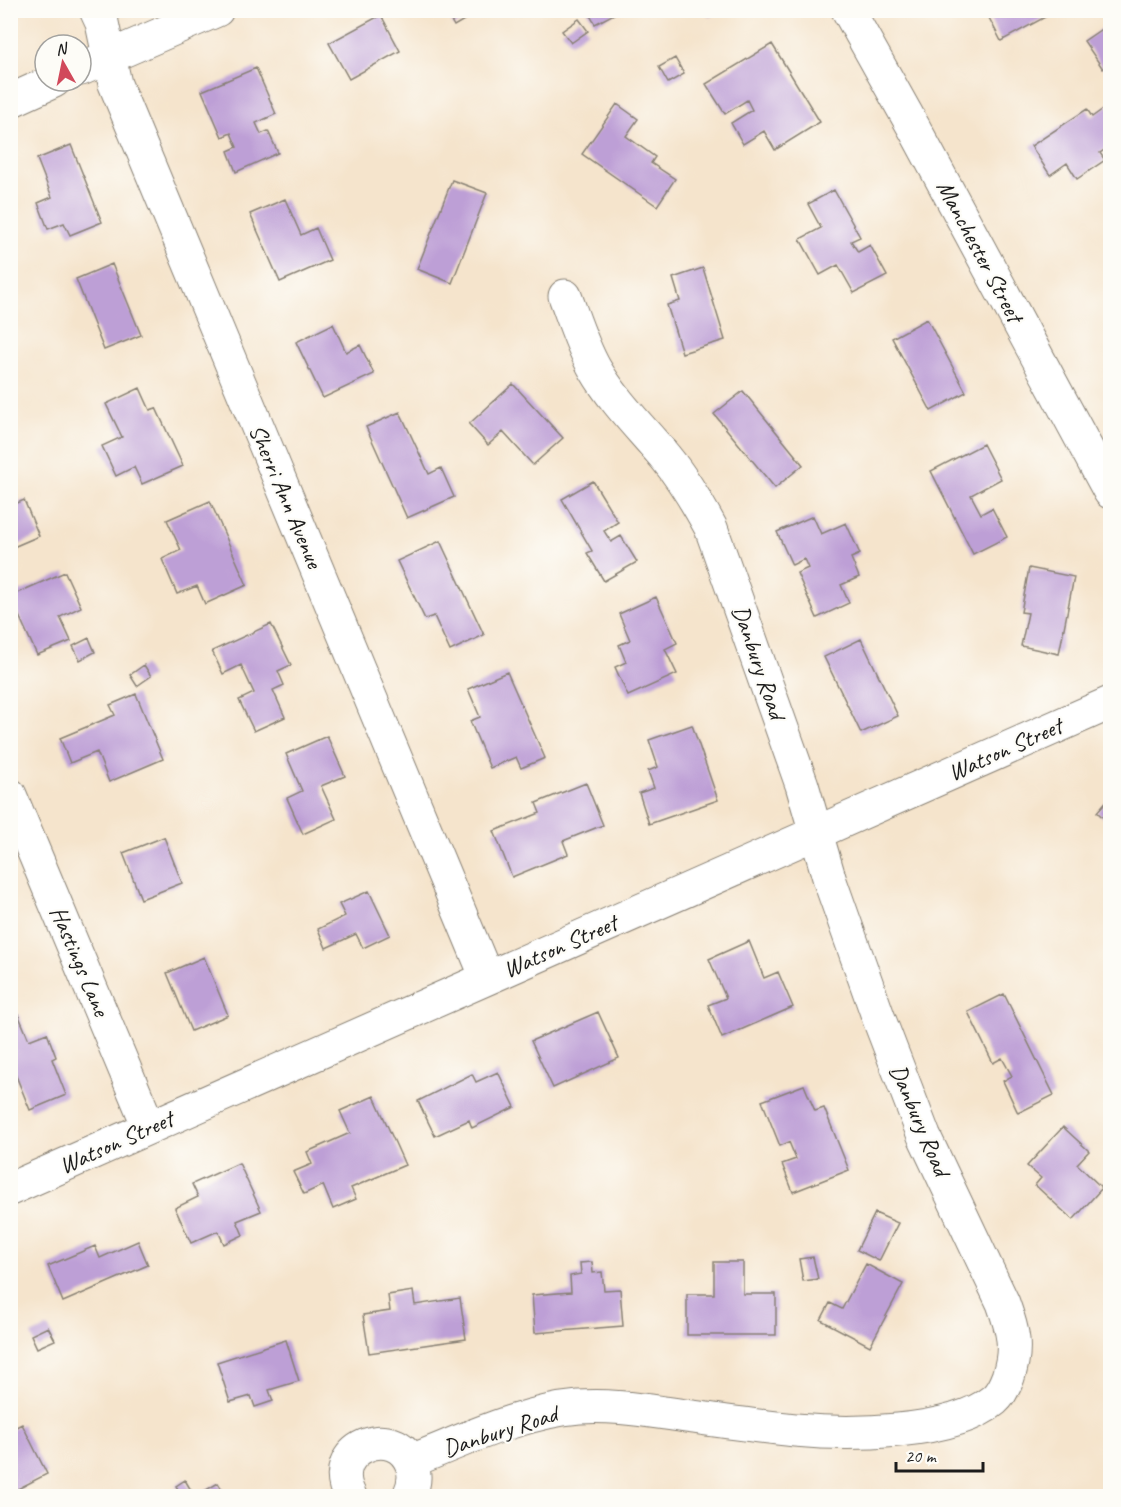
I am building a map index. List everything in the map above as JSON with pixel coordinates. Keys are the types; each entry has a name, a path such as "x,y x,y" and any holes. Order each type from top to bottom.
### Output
{"street":[{"name":"Sherri Ann Avenue","path":"96,10 102,23 95,63 115,84 487,978"},
{"path":"95,63 217,10"},
{"name":"Manchester Street","path":"849,10 1110,492"},
{"path":"10,101 33,91"},
{"name":"Danbury Road","path":"411,1461 511,1422 579,1407 615,1407 796,1430 844,1433 932,1424 962,1418 995,1400 1005,1385 1014,1352 1011,1323 920,1125 879,1019 841,913 795,762 711,528 698,504 668,461 612,395 594,368 564,296"},
{"name":"Watson Street","path":"10,1189 1110,703"},
{"name":"Hastings Lane","path":"10,795 149,1127"},
{"path":"350,1497 345,1484 345,1468 358,1449 372,1443 387,1443 401,1449 411,1461 415,1478 409,1497"}],"building":[{"path":"445,10 481,10 454,26"},
{"path":"587,10 615,10 616,13 595,24"},
{"path":"705,10 722,10 709,17"},
{"path":"985,10 1047,10 1049,15 1001,41"},
{"path":"381,15 400,51 349,79 329,43"},
{"path":"579,19 588,31 571,43 562,31"},
{"path":"1103,28 1110,39 1110,64 1103,69 1084,41"},
{"path":"772,44 820,122 775,150 764,131 743,144 731,123 752,110 747,100 725,114 706,84"},
{"path":"675,58 684,74 668,83 659,67"},
{"path":"256,68 276,114 256,123 261,134 268,131 278,153 236,172 228,151 237,147 231,133 222,137 202,91"},
{"path":"617,104 638,119 626,136 655,157 651,163 675,179 657,206 582,154"},
{"path":"1110,104 1110,146 1100,153 1105,160 1077,179 1067,163 1050,175 1031,146 1087,109 1092,117"},
{"path":"71,145 102,222 70,235 64,223 48,229 38,203 52,197 37,159"},
{"path":"452,180 487,193 452,283 417,269"},
{"path":"834,190 860,237 851,241 858,252 870,245 887,276 854,293 838,265 820,275 800,239 821,228 808,204"},
{"path":"285,199 301,235 316,228 330,260 280,282 250,214"},
{"path":"112,264 141,335 104,350 76,279"},
{"path":"703,268 725,340 682,353 667,305 680,301 673,278"},
{"path":"927,319 966,392 931,411 892,338"},
{"path":"333,324 346,352 360,345 374,374 323,398 296,342"},
{"path":"513,384 563,438 533,465 503,432 488,445 469,424"},
{"path":"140,388 150,410 156,408 183,466 142,484 134,467 116,476 102,446 122,437 106,404"},
{"path":"743,391 803,465 775,488 714,414"},
{"path":"400,412 429,474 441,468 454,497 407,518 366,427"},
{"path":"983,444 1001,479 971,495 981,514 992,508 1007,537 973,554 931,471"},
{"path":"593,481 618,522 604,531 611,542 621,536 637,562 604,581 587,553 592,551 562,499"},
{"path":"11,498 13,505 24,500 39,536 11,548"},
{"path":"210,501 247,585 205,604 197,586 177,594 162,559 181,550 167,520"},
{"path":"813,516 821,534 846,523 860,554 851,558 859,577 841,585 849,603 817,618 797,573 808,568 804,559 792,565 777,532"},
{"path":"440,541 484,635 450,651 434,616 425,619 397,561"},
{"path":"1029,568 1074,577 1059,654 1021,646 1028,613 1021,612"},
{"path":"65,572 81,607 60,617 71,641 37,655 10,596"},
{"path":"656,597 677,643 665,649 677,674 628,696 615,667 626,662 619,645 630,640 619,614"},
{"path":"271,624 291,665 278,671 284,685 273,690 285,717 254,731 239,700 254,693 241,665 223,674 212,651"},
{"path":"89,638 95,652 80,660 73,646"},
{"path":"861,639 898,716 861,733 824,657"},
{"path":"144,665 151,676 137,686 130,675"},
{"path":"507,672 545,758 521,768 516,757 490,768 470,721 480,717 468,689"},
{"path":"136,694 163,759 109,782 97,752 70,763 60,738 115,715 110,705"},
{"path":"692,725 718,800 649,824 639,793 654,788 648,771 658,767 649,740"},
{"path":"327,736 345,776 321,786 336,819 303,834 287,798 302,791 286,754"},
{"path":"586,783 603,825 563,841 568,854 512,877 494,831 540,813 536,803"},
{"path":"1110,797 1110,824 1097,812"},
{"path":"164,837 182,883 141,899 123,853"},
{"path":"369,891 390,935 363,948 356,934 326,948 318,929 345,916 339,904"},
{"path":"749,941 764,978 778,972 793,1007 722,1038 708,1005 726,998 709,959"},
{"path":"204,957 228,1015 191,1031 167,973"},
{"path":"1004,994 1054,1095 1018,1113 1003,1081 1012,1076 1002,1058 993,1063 968,1012"},
{"path":"598,1012 619,1058 553,1088 531,1041"},
{"path":"18,1014 29,1040 47,1033 56,1057 52,1059 66,1095 30,1110 10,1061 10,1017"},
{"path":"498,1072 515,1107 472,1128 469,1120 435,1136 418,1101 472,1074 476,1082"},
{"path":"804,1085 815,1111 824,1108 849,1170 793,1192 782,1164 796,1159 789,1142 780,1146 762,1101"},
{"path":"374,1096 405,1165 351,1188 356,1199 333,1209 323,1185 304,1194 293,1172 312,1164 307,1152 350,1133 340,1111"},
{"path":"1063,1127 1089,1151 1077,1164 1102,1188 1073,1220 1035,1185 1041,1178 1027,1166"},
{"path":"239,1163 261,1211 237,1221 243,1235 224,1244 218,1231 191,1243 175,1208 198,1197 192,1184"},
{"path":"875,1213 898,1223 879,1261 857,1250"},
{"path":"138,1241 148,1265 63,1302 48,1266 95,1246 100,1258"},
{"path":"813,1257 818,1279 803,1281 799,1259"},
{"path":"592,1262 593,1273 602,1272 604,1290 620,1289 623,1326 535,1333 532,1295 571,1292 570,1276 581,1274 580,1263"},
{"path":"714,1262 743,1262 743,1294 776,1294 776,1335 687,1335 687,1294 714,1294"},
{"path":"866,1264 903,1284 870,1346 821,1320 830,1303 842,1309"},
{"path":"413,1291 415,1305 460,1298 466,1339 369,1353 363,1315 390,1311 388,1295"},
{"path":"48,1327 55,1340 37,1348 31,1335"},
{"path":"286,1340 299,1381 269,1390 273,1401 255,1407 251,1396 230,1402 217,1362"},
{"path":"22,1424 47,1474 10,1493 10,1430"},
{"path":"185,1480 192,1492 182,1496 176,1486"},
{"path":"218,1483 226,1496 196,1496"}]}
